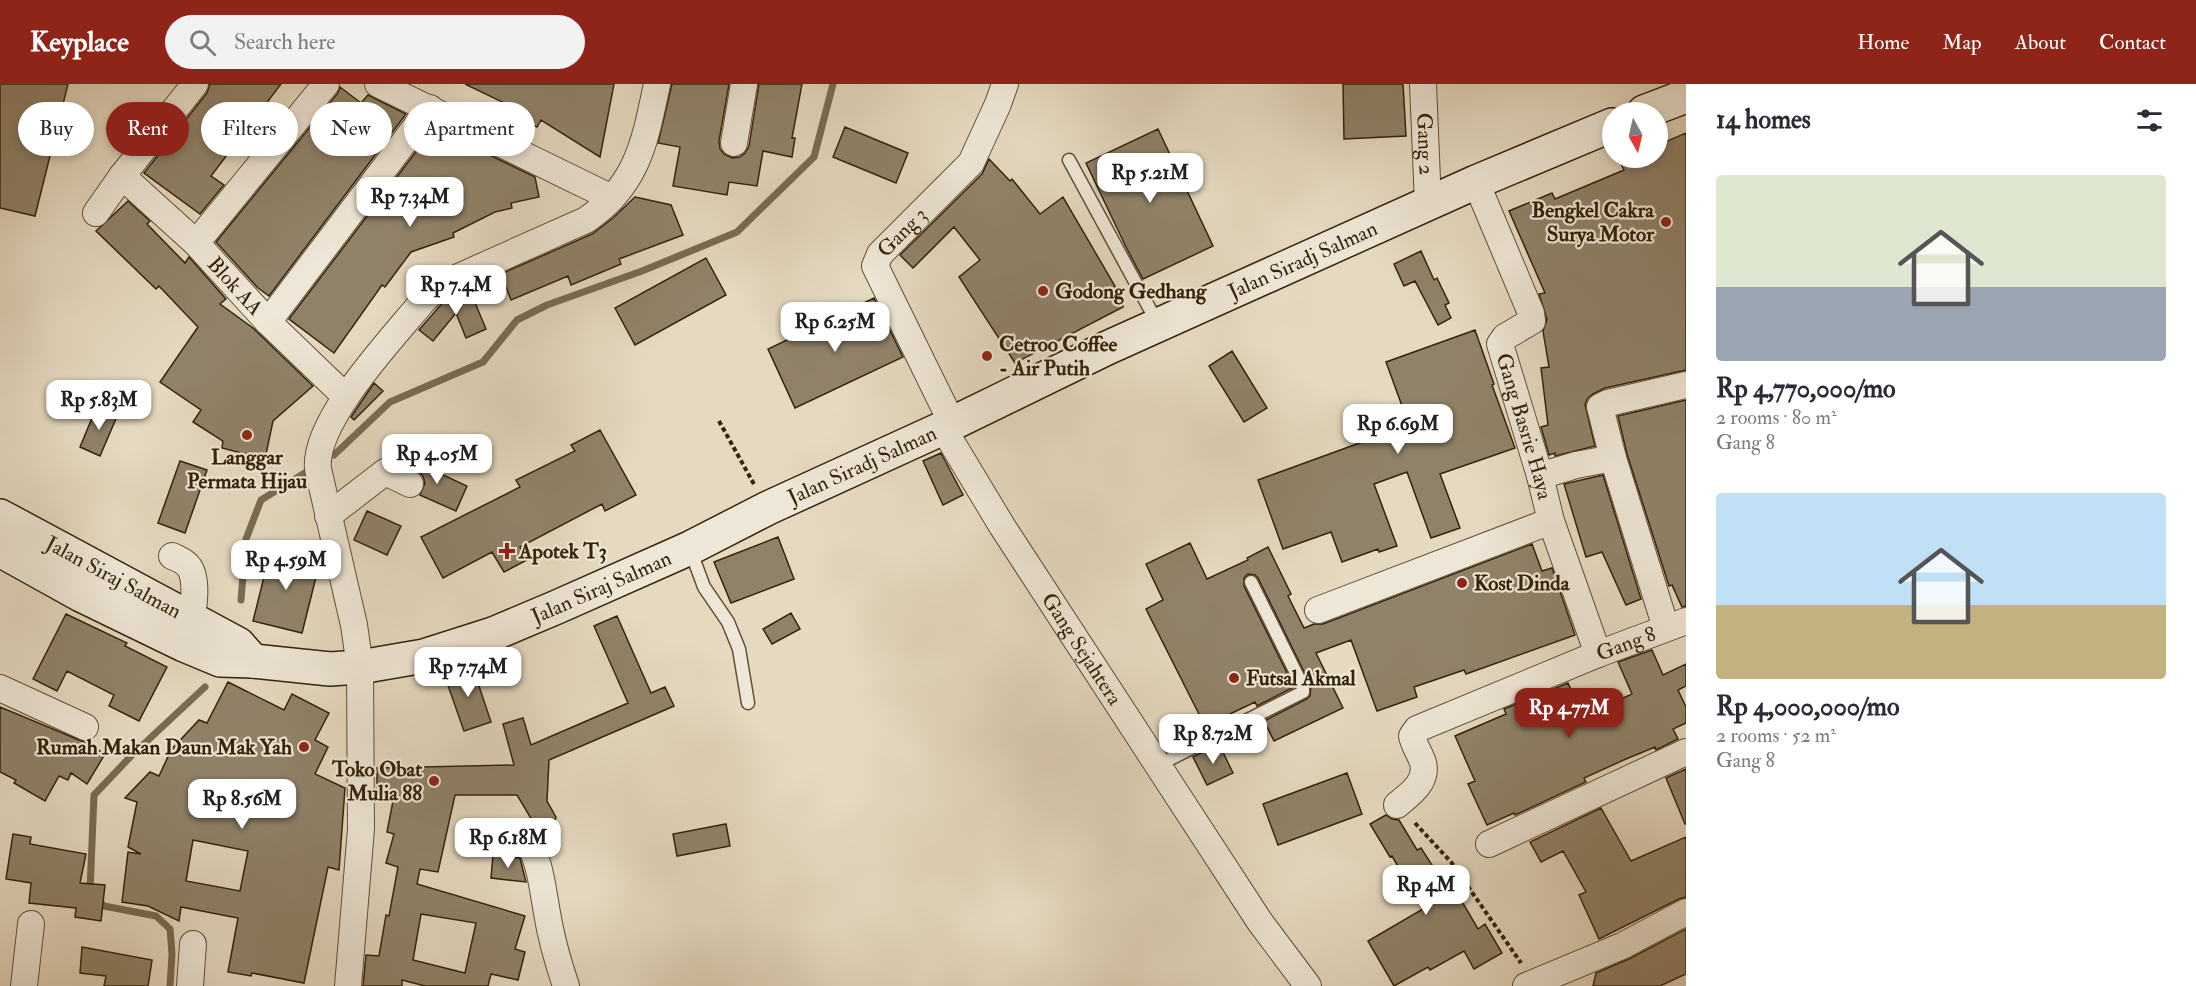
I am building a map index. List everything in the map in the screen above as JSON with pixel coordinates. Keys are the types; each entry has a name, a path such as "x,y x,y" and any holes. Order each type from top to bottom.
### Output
{"street":[{"path":"96,213 122,176 195,84"},
{"path":"196,243 326,84"},
{"path":"378,84 417,102"},
{"path":"348,986 361,829 360,667 354,625 318,469 317,454 321,442 346,397 436,288 586,220 602,210 635,168 650,119 657,84"},
{"path":"734,143 744,84"},
{"name":"Gang 3","path":"947,425 875,266 880,254 971,163 1005,84"},
{"name":"Gang 2","path":"1423,84 1428,204"},
{"path":"1668,103 1686,96"},
{"name":"Jalan Siradj Salman","path":"768,508 1158,325 1476,182 1602,130"},
{"path":"268,322 404,142"},
{"path":"527,156 612,198"},
{"name":"Blok AA","path":"122,176 196,243 268,322 346,397"},
{"name":"Gang Basrie Haya","path":"1476,182 1531,313 1532,321 1504,337 1500,344 1540,476 1551,521 1598,654"},
{"path":"1676,624 1613,458 1600,407 1608,403 1686,385"},
{"name":"Gang Sejahtera","path":"947,425 1002,526 1260,922 1308,986"},
{"path":"1540,476 1576,465 1613,458"},
{"path":"328,516 385,472 410,484"},
{"name":"Jalan Siraj Salman","path":"0,516 188,632 220,660 253,661 318,669 360,667 424,656 493,634 690,548 768,508"},
{"path":"1318,610 1551,521"},
{"name":"Jalan Siraj Salman","path":"0,550 81,594 188,632"},
{"path":"172,556 185,563 193,573 188,632"},
{"name":"Gang 8","path":"1397,805 1416,789 1423,776 1423,764 1412,736 1417,729 1676,624"},
{"path":"0,688 85,727"},
{"path":"1489,844 1686,752"},
{"path":"523,833 538,863 551,934 566,986"},
{"path":"1531,984 1622,946 1686,912"},
{"path":"24,986 31,924"},
{"path":"190,986 193,944"}],"lane":[{"path":"1069,160 1158,325"},
{"path":"690,548 705,587 728,622 739,649 748,703"},
{"path":"1158,765 1303,692 1303,687 1251,582"}],"path":[{"path":"719,421 768,508"},
{"path":"1415,824 1451,861 1531,984"}],"building":[{"path":"0,84 68,84 64,102 18,102 18,156 50,156 35,216 0,208"},
{"path":"210,84 281,84 267,102 201,102 201,156 226,156 211,176 224,185 200,214 144,173 157,156 189,156 189,116 207,93"},
{"path":"465,84 614,84 600,157 541,120 537,127 535,126 535,102 502,102"},
{"path":"672,84 729,84 719,141 720,149 732,158 740,157 749,146 759,84 802,84 792,138 795,138 792,157 763,151 757,186 729,182 727,195 673,186 680,147 658,143"},
{"path":"1343,84 1403,84 1406,136 1344,139"},
{"path":"340,87 360,102 331,102"},
{"path":"368,95 382,102 362,102"},
{"path":"392,107 404,113 404,117 392,133"},
{"path":"310,127 310,156 374,156 269,296 258,288 216,242 286,156 298,156 298,142"},
{"path":"845,127 908,153 896,183 833,157"},
{"path":"1158,129 1213,246 1143,279 1086,163"},
{"path":"1686,133 1686,370 1605,388 1593,394 1585,404 1595,446 1555,456 1555,453 1549,455 1541,427 1548,425 1541,368 1549,367 1543,331 1547,319 1539,294 1545,293 1509,211 1552,193 1555,199 1624,170 1623,168 1668,168 1668,141"},
{"path":"413,156 492,156 535,177 539,197 511,203 512,208 495,212 453,233 454,237 411,252 385,287 382,285 334,353 289,319"},
{"name":"Godong Gedhang","path":"989,159 1010,181 1012,179 1040,214 1063,197 1123,300 1123,307 1015,363 959,277 980,260 954,227 913,268 900,255 982,174"},
{"path":"635,197 671,205 683,235 619,259 621,264 571,285 568,276 511,300 501,274 592,234"},
{"path":"128,201 150,221 147,224 185,263 189,257 226,299 220,304 253,328 313,386 273,421 265,459 222,448 223,441 193,422 201,410 160,382 198,327 159,286 156,289 96,231"},
{"path":"1421,251 1434,280 1437,278 1449,303 1445,305 1451,318 1438,325 1415,281 1404,286 1394,264"},
{"path":"706,258 726,295 635,345 615,308"},
{"path":"478,285 471,293 486,329 466,338 456,313 433,341 419,330 445,300"},
{"path":"874,298 903,357 795,408 768,349"},
{"path":"1475,330 1515,448 1440,474 1460,528 1431,538 1407,472 1374,484 1397,546 1379,552 1378,549 1342,562 1331,532 1283,549 1258,480 1409,425 1386,362"},
{"path":"1232,351 1267,408 1244,422 1209,366"},
{"path":"374,383 383,391 354,420 351,417"},
{"path":"1686,400 1686,606 1682,607 1672,585 1669,586 1627,454 1618,416"},
{"path":"97,406 118,414 100,456 80,447"},
{"path":"600,430 636,495 605,511 602,504 520,547 527,560 504,572 492,552 443,578 421,537 520,487 516,480 575,451 571,445"},
{"path":"396,453 467,486 456,511 420,495 425,483 423,476 393,459"},
{"path":"941,453 963,495 943,505 923,461"},
{"path":"180,461 207,470 185,533 158,523"},
{"path":"1603,475 1641,599 1626,605 1602,552 1586,557 1564,484"},
{"path":"367,511 401,526 387,555 354,540"},
{"path":"778,537 794,579 731,603 714,562"},
{"path":"1190,543 1207,579 1248,560 1247,558 1268,547 1291,594 1288,596 1304,628 1314,624 1323,624 1532,544 1542,571 1552,568 1575,635 1466,674 1464,670 1414,687 1417,697 1377,711 1351,640 1316,653 1343,708 1274,741 1264,721 1307,699 1310,696 1311,686 1258,578 1248,574 1244,578 1244,586 1294,687 1257,706 1255,702 1205,726 1146,609 1163,600 1146,564"},
{"path":"271,549 320,561 302,633 253,621"},
{"path":"791,613 800,629 772,644 763,629"},
{"path":"66,614 127,643 125,646 167,667 139,721 109,706 114,695 67,671 57,691 33,679"},
{"path":"617,616 651,693 665,687 674,706 549,760 547,801 556,817 547,845 517,795 455,795 438,872 420,869 417,884 525,916 515,949 525,952 518,980 491,974 488,986 425,986 402,980 402,986 363,986 366,955 379,956 398,867 386,863 394,834 387,832 394,796 377,797 377,768 514,765 503,724 523,718 531,745 628,703 594,626","holes":["421,914 476,923 465,973 413,960"]},
{"path":"1652,650 1663,675 1686,664 1686,686 1678,690 1686,707 1686,723 1673,729 1678,739 1656,750 1655,747 1626,759 1584,778 1586,782 1515,815 1514,813 1487,825 1468,784 1475,781 1455,736 1506,714 1504,709 1568,683 1583,716 1595,711 1632,694 1618,662"},
{"path":"472,665 491,722 464,731 444,674"},
{"path":"228,682 284,710 292,694 329,713 315,740 328,747 315,774 345,788 339,870 328,867 304,983 252,973 251,976 228,972 238,918 181,907 179,921 148,906 122,902 128,852 141,854 128,847 137,802 125,798 150,772 159,776 171,750 199,720 207,723","holes":["193,840 248,851 240,891 186,881"]},
{"path":"0,707 84,742 105,754 87,784 71,773 68,780 59,776 45,801 14,783 16,780 0,772"},
{"path":"1219,744 1233,773 1207,785 1193,757"},
{"path":"1686,769 1686,824 1685,824 1666,778"},
{"path":"1347,773 1362,814 1278,845 1263,804"},
{"path":"1601,808 1631,861 1686,837 1686,897 1599,939 1579,895 1586,892 1563,851 1541,862 1530,842"},
{"path":"1386,815 1399,820 1417,850 1421,848 1455,901 1460,898 1478,929 1485,924 1502,953 1474,969 1464,951 1394,986 1368,941 1423,909 1370,824"},
{"path":"726,824 730,846 677,856 673,834"},
{"path":"13,834 31,837 30,844 86,854 80,883 105,885 101,921 75,917 76,908 29,903 31,883 6,879"},
{"path":"493,855 520,858 526,882 491,878"},
{"path":"1686,929 1686,974 1660,986 1593,986 1596,973 1629,959"},
{"path":"82,947 152,960 148,986 104,986 106,976 80,973"}],"waterway":[{"path":"334,455 390,402 483,362 517,320 547,305 642,271 737,232 814,157 833,84"},
{"path":"241,600 246,539 261,500 308,471"},
{"path":"90,891 94,795 132,755 205,687"},
{"path":"97,899 104,906 156,916 170,929 172,954 170,986"}],"place":[{"name":"Bengkel Cakra Surya Motor","path":"1666,222"},
{"name":"Godong Gedhang","path":"1043,291"},
{"name":"Cetroo Coffee - Air Putih","path":"987,356"},
{"name":"Langgar Permata Hijau","path":"247,435"},
{"name":"Apotek T3","path":"507,551"},
{"name":"Kost Dinda","path":"1462,583"},
{"name":"Futsal Akmal","path":"1234,678"},
{"name":"Rumah Makan Daun Mak Yah","path":"304,747"},
{"name":"Toko Obat Mulia 88","path":"434,781"}]}
